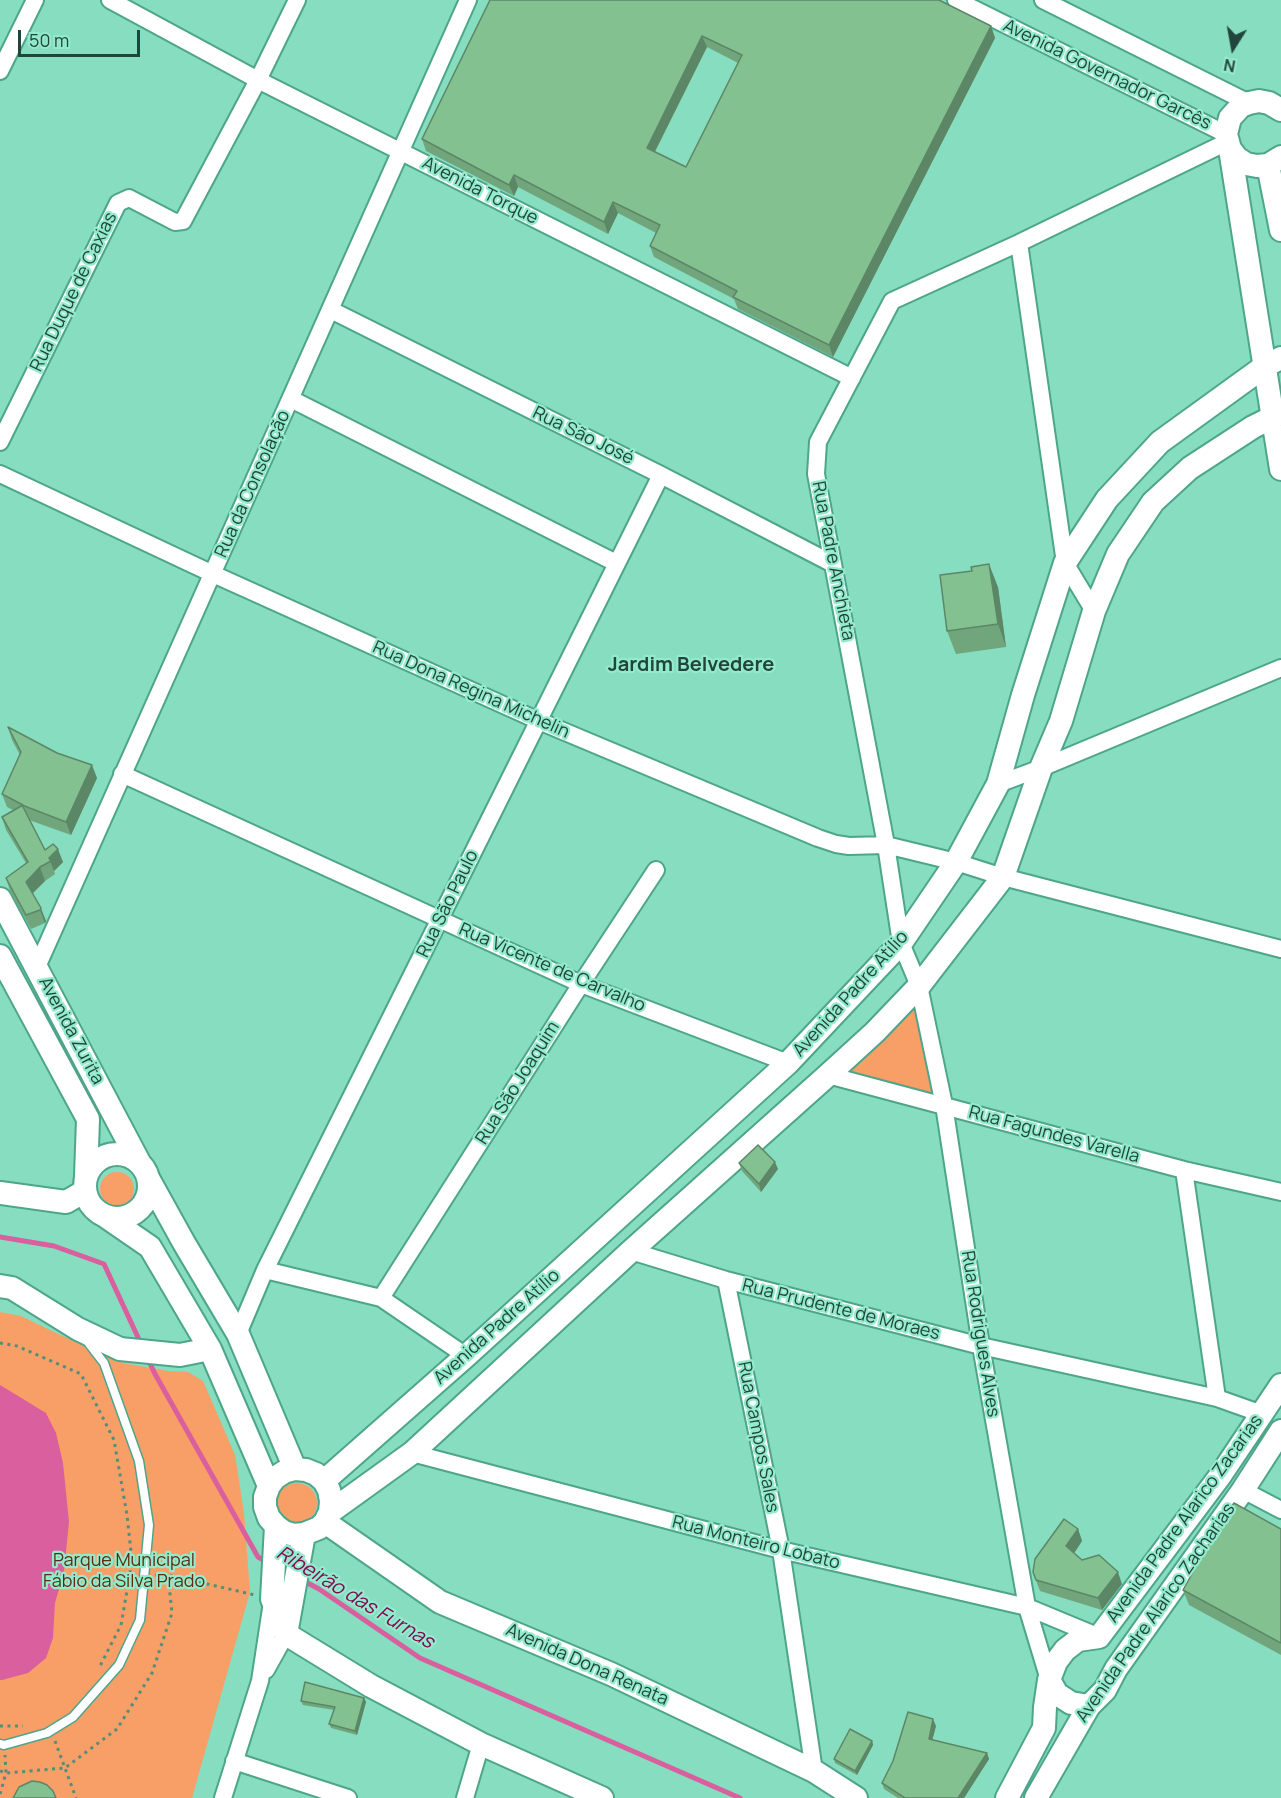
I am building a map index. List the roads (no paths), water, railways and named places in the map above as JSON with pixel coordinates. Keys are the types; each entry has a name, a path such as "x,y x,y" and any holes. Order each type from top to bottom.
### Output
{"street":[{"path":"0,70 35,0"},
{"name":"Avenida Torque","path":"110,0 258,80 852,378"},
{"name":"Rua Duque de Caxias","path":"0,442 118,203 129,198 176,222 183,221 258,80 297,0"},
{"name":"Rua da Consolação","path":"37,967 468,0"},
{"name":"Avenida Governador Garcês","path":"956,0 1228,142"},
{"name":"Avenida Governador Garcês","path":"1043,0 1249,103"},
{"path":"1281,110 1269,103 1259,101 1241,106 1230,118 1228,142 1273,362 1281,469"},
{"path":"1228,142 1237,158 1246,164 1257,166 1278,160 1281,230"},
{"name":"Rua Padre Anchieta","path":"919,986 902,943 886,845 816,474 818,442 892,302 1228,142"},
{"path":"1019,243 1065,563 1094,611"},
{"name":"Rua São José","path":"331,310 833,564"},
{"name":"Avenida Padre Atílio","path":"324,1481 466,1356 788,1063 902,943 956,862 998,784 1023,695 1065,563 1107,499 1161,442 1273,362"},
{"path":"291,399 616,563"},
{"name":"Avenida Padre Atílio","path":"327,1517 412,1453 631,1251 875,1032 919,986 1003,877 1041,768 1061,721 1094,611 1118,554 1154,502 1191,468 1253,427 1277,416"},
{"name":"Rua Dona Regina Michelin","path":"0,474 213,574 539,721 818,838 836,844 886,845 1281,949"},
{"name":"Rua São Paulo","path":"238,1334 265,1270 661,475"},
{"path":"998,784 1281,668"},
{"name":"Rua Vicente de Carvalho","path":"122,774 581,984 788,1063"},
{"name":"Rua São Joaquim","path":"381,1298 656,870"},
{"name":"Avenida Zurita","path":"0,899 144,1171 238,1334 295,1469"},
{"name":"Avenida Zurita","path":"0,956 88,1119 79,1190"},
{"name":"Rua Rodrigues Alves","path":"919,986 944,1105 981,1346 1027,1607 1049,1680"},
{"name":"Rua Fagundes Varella","path":"828,1075 1184,1170 1281,1192"},
{"path":"79,1190 92,1167 100,1159 121,1154 131,1158 144,1171 149,1188 147,1198 142,1207 126,1217 105,1216"},
{"path":"1184,1170 1217,1398"},
{"path":"0,1193 79,1190"},
{"path":"79,1190 92,1206 150,1247 210,1349 269,1486"},
{"name":"Rua Prudente de Moraes","path":"631,1251 726,1280 981,1346 1217,1398 1262,1414"},
{"path":"265,1270 381,1298 466,1356"},
{"name":"Rua Campos Sales","path":"726,1280 781,1550 814,1771"},
{"path":"0,1286 12,1288 78,1329 120,1349 180,1355 210,1349"},
{"name":"Avenida Padre Alarico Zacarias","path":"1007,1798 1044,1728 1049,1680 1056,1662 1065,1650 1078,1640 1099,1637 1220,1476 1281,1384"},
{"name":"Avenida Padre Alarico Zacharias","path":"1036,1798 1089,1706 1105,1690 1116,1669 1243,1490 1281,1431"},
{"path":"372,1438 412,1453"},
{"name":"Rua Monteiro Lobato","path":"412,1453 781,1550 1027,1607 1099,1637"},
{"path":"295,1469 316,1474 324,1481 331,1501 327,1517 319,1528 294,1535 284,1532 269,1518 265,1507 265,1497 275,1478 295,1469"},
{"path":"1243,1490 1281,1510"},
{"name":"Avenida Dona Renata","path":"327,1517 440,1602 611,1674 814,1771 856,1798"},
{"path":"223,1798 260,1682 272,1599 276,1526"},
{"path":"260,1682 286,1634 304,1534"},
{"path":"272,1599 286,1634 370,1686 481,1744 602,1798"},
{"path":"1099,1637 1110,1651 1116,1669"},
{"path":"1049,1680 1057,1694 1071,1702 1089,1706"},
{"path":"465,1798 481,1744"},
{"path":"234,1761 348,1798"}],"lane":[{"path":"2,1745 74,1717 119,1665 140,1620 149,1525 139,1461 104,1363 78,1329"}],"waterway":[{"name":"Ribeirão das Furnas","path":"0,1237 54,1246 104,1264 142,1346"},
{"name":"Ribeirão das Furnas","path":"147,1357 258,1557 267,1562"},
{"name":"Ribeirão das Furnas","path":"302,1580 319,1589 420,1658 740,1798"}],"district":[{"name":"Jardim Belvedere","path":"691,665"}],"park label":[{"name":"Parque Municipal Fábio da Silva Prado","path":"124,1571"}]}
